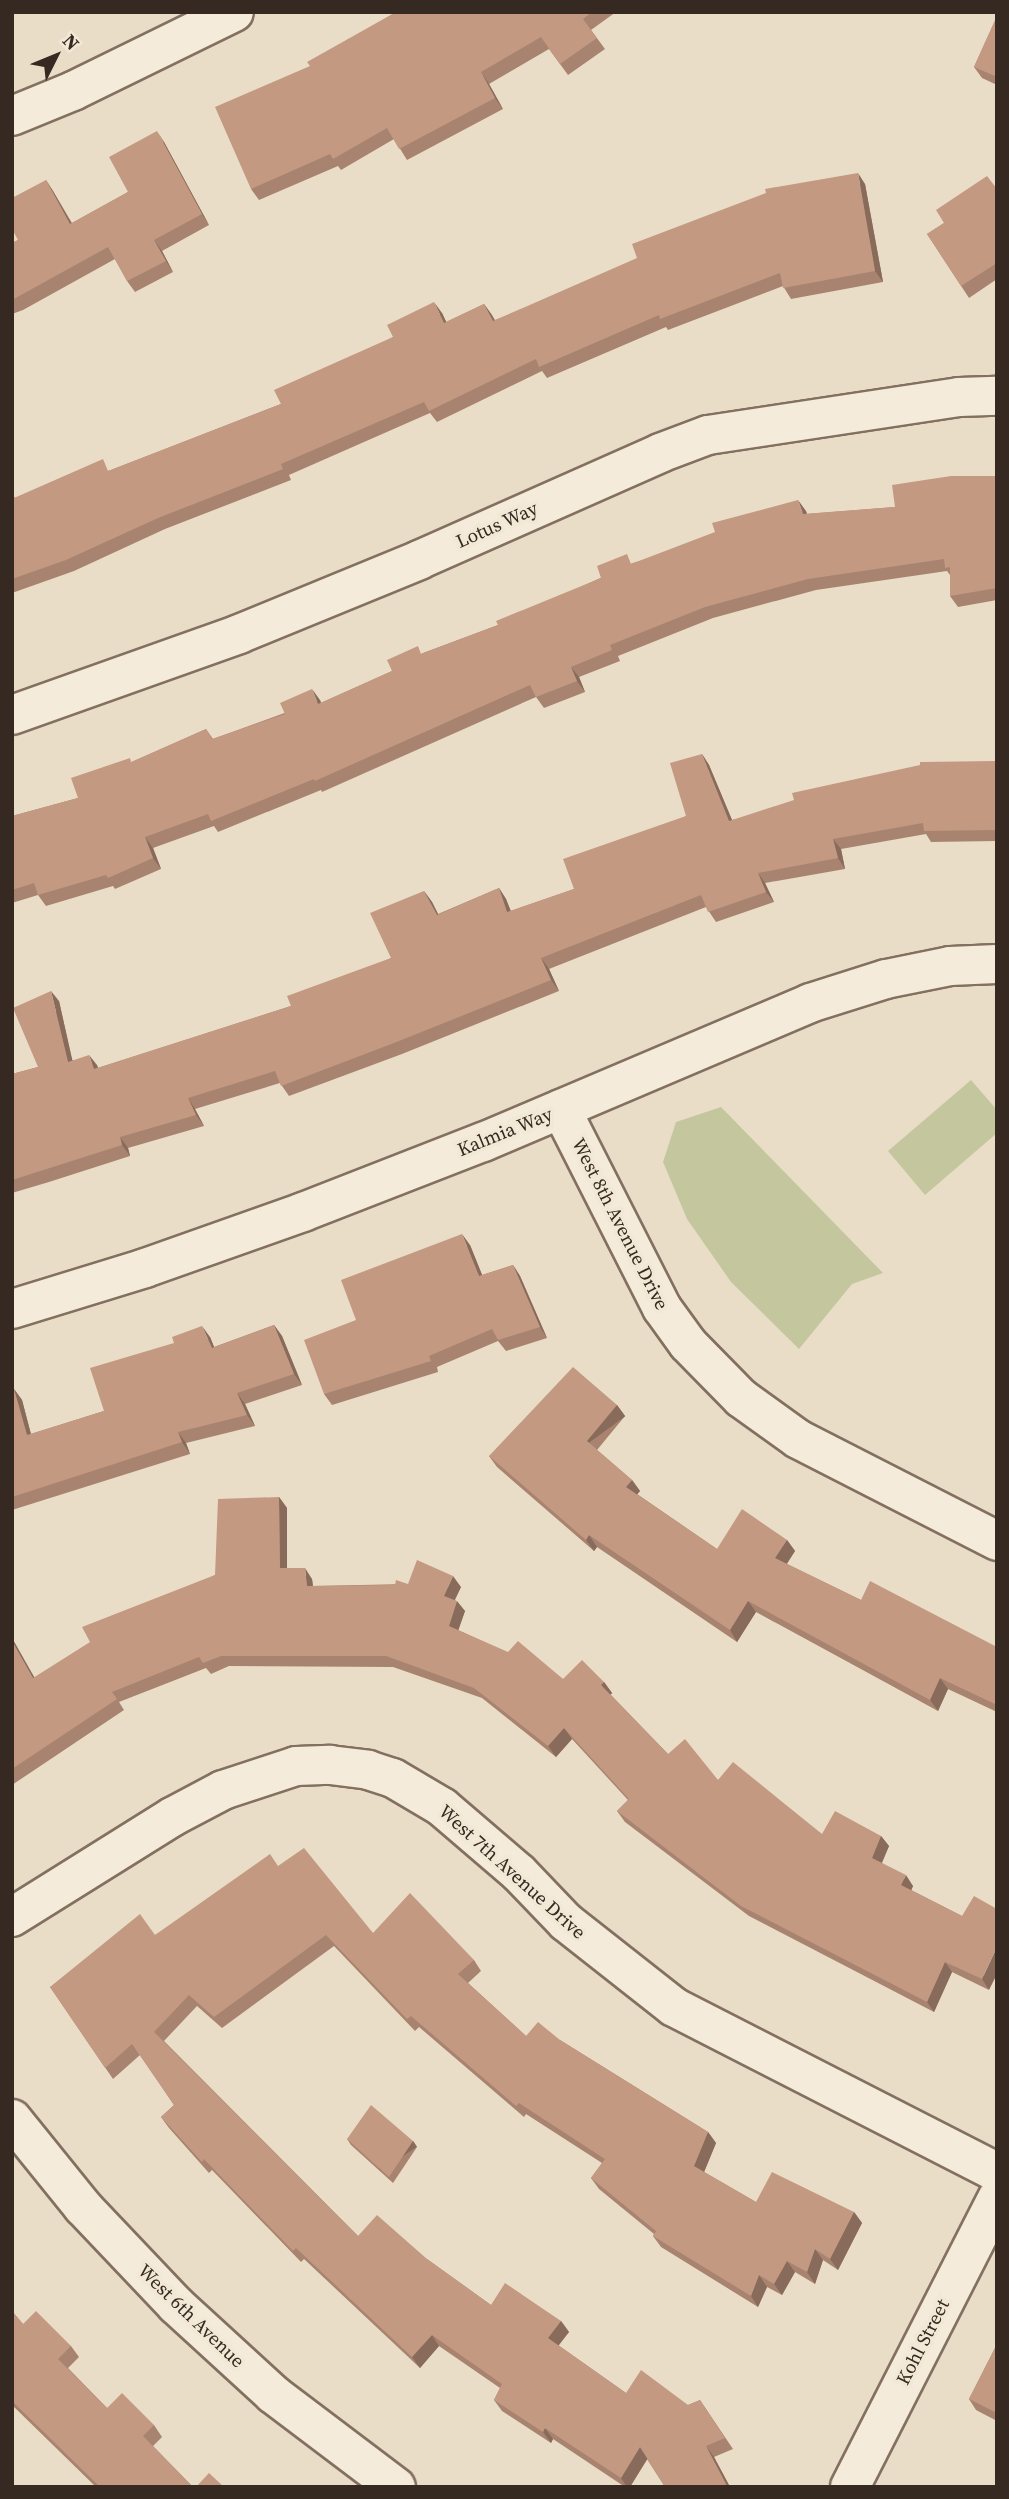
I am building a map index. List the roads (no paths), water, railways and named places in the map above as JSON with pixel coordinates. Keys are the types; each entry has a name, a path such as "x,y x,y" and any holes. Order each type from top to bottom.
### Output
{"street":[{"path":"12,116 73,91 233,12"},
{"name":"Lotus Way","path":"12,715 239,634 419,560 660,453 708,435 959,397 997,396"},
{"name":"Kalmia Way","path":"12,1309 145,1268 303,1212 561,1109 823,999 886,979 950,966 997,964"},
{"name":"West 8th Avenue Drive","path":"561,1109 662,1308 688,1344 741,1398 798,1439 997,1541"},
{"name":"West 7th Avenue Drive","path":"12,1917 172,1818 223,1790 296,1766 330,1765 368,1770 393,1778 442,1807 519,1872 566,1922 674,2007 997,2172"},
{"name":"West 6th Avenue","path":"12,2119 83,2207 176,2305 273,2394 396,2487"},
{"name":"Kohl Street","path":"849,2487 997,2198"}]}
